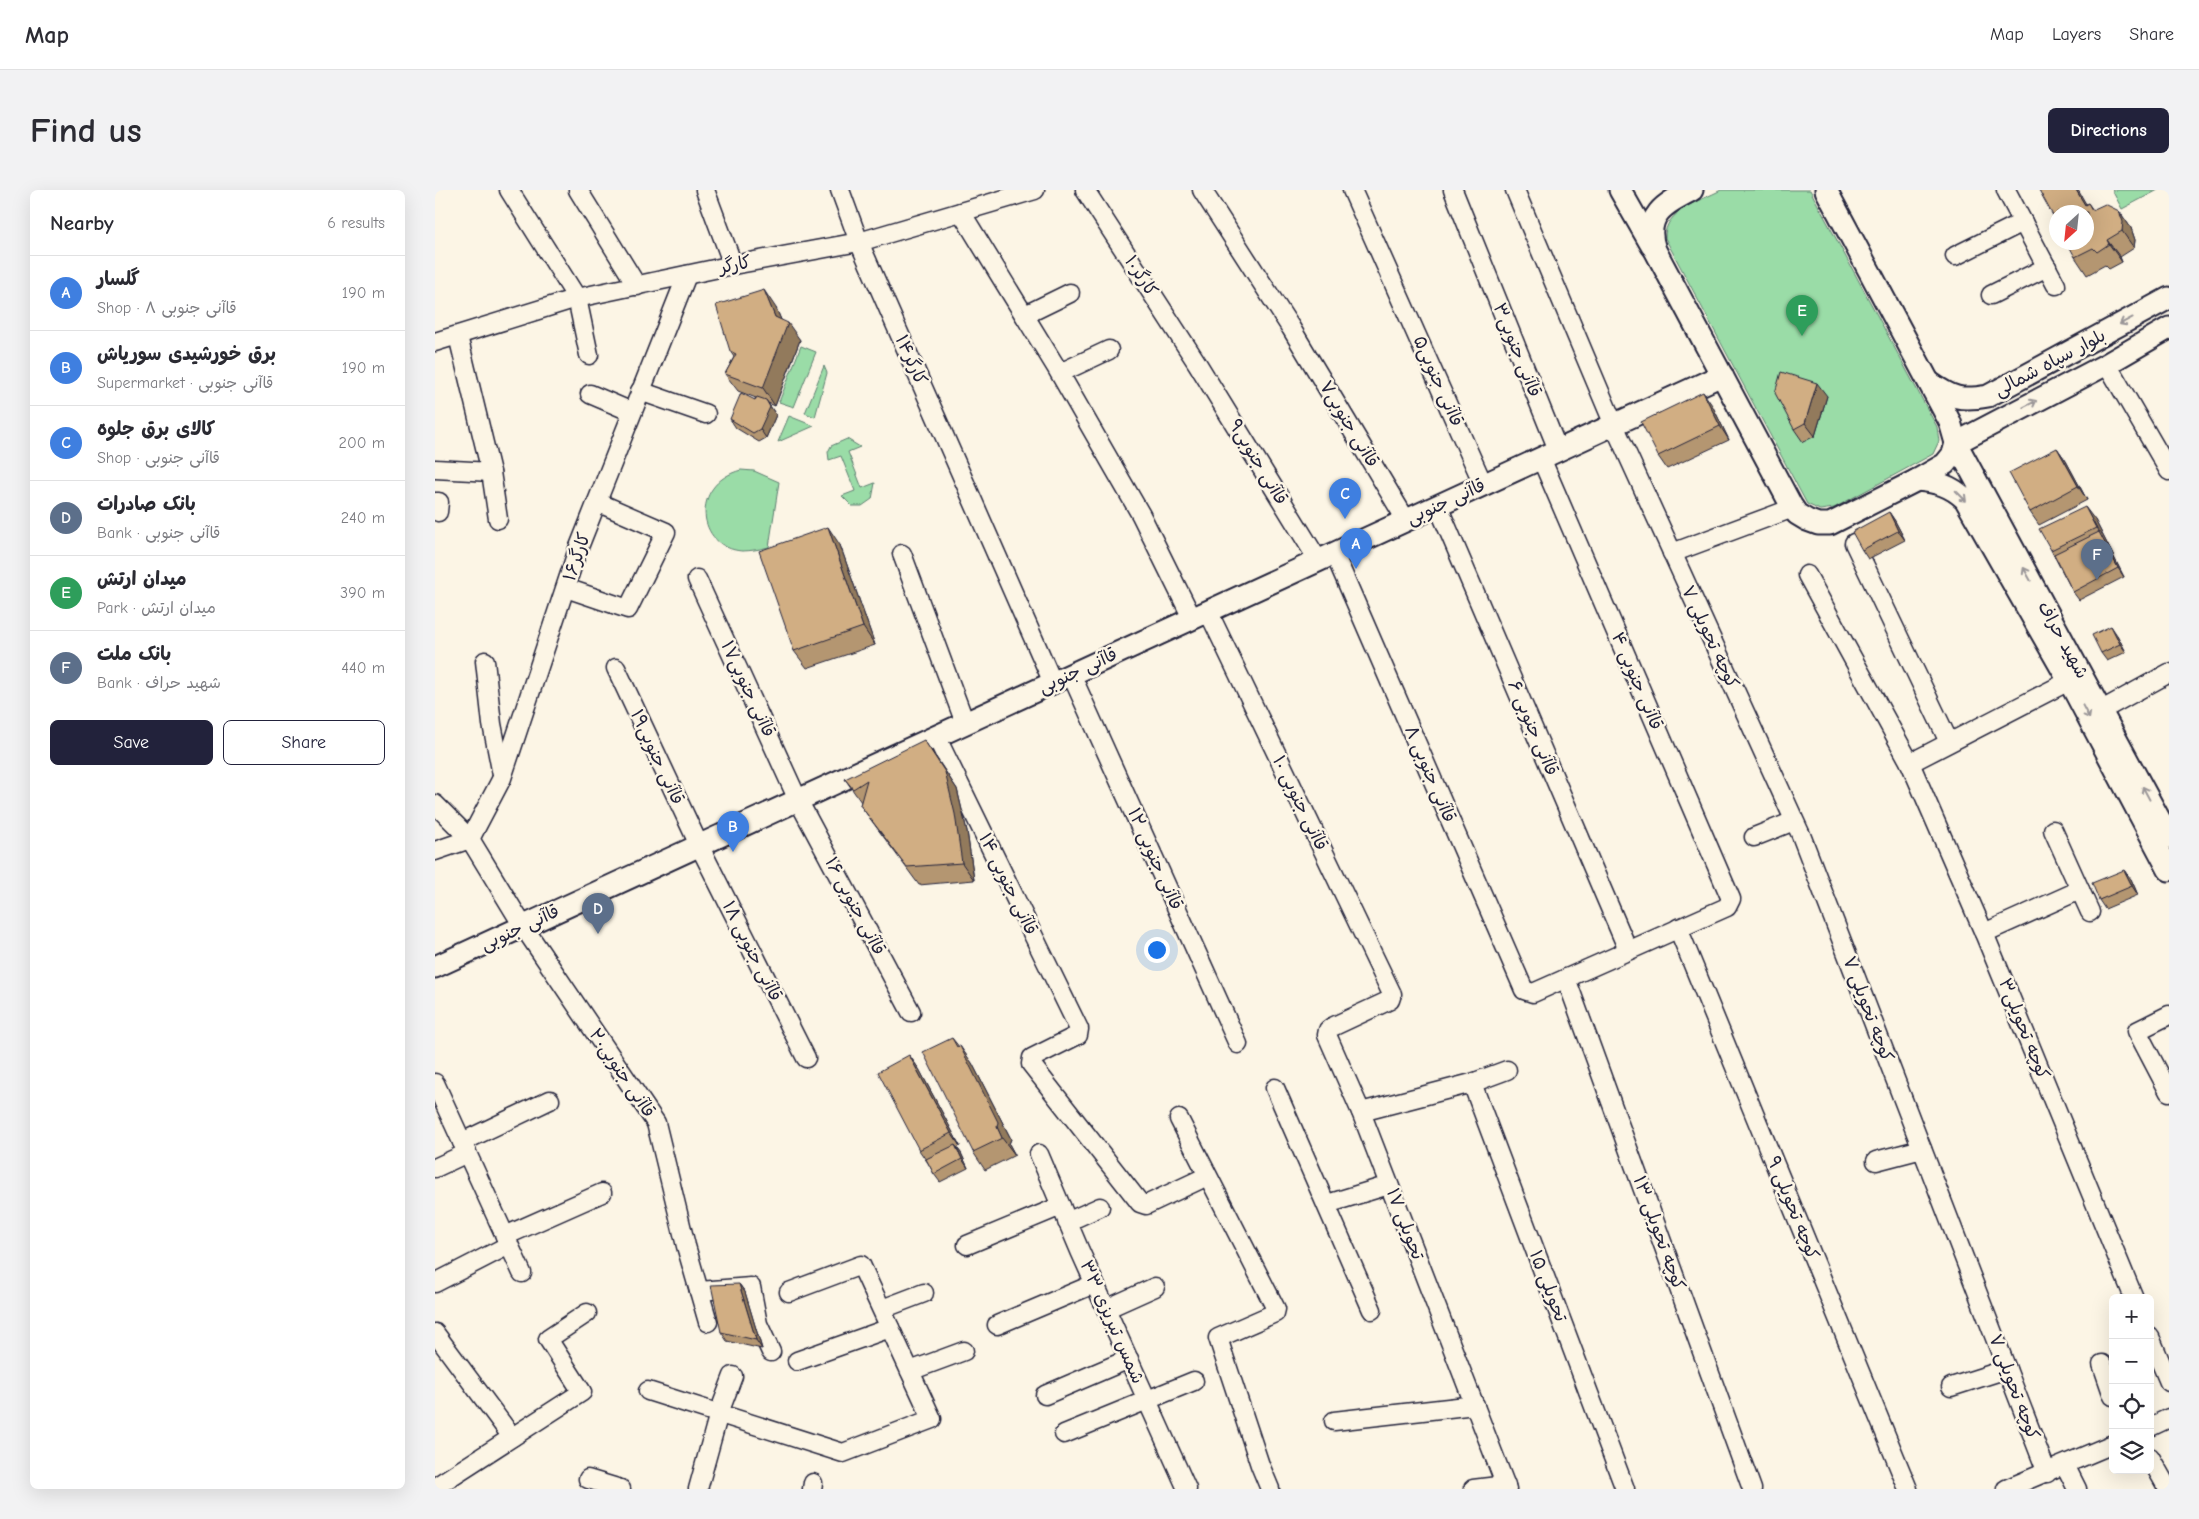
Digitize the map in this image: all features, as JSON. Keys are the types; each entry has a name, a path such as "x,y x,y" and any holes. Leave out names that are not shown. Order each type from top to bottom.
{"main road":[{"path":"1620,190 1655,250 1793,508 1807,520 1818,524 1830,524 1917,480 1945,464 1953,454 1956,443"},
{"path":"1655,250 1651,228 1666,196 1691,190"},
{"name":"شهید حراف","path":"1826,190 1950,422 1956,443 2004,549 2102,710 2169,837"},
{"name":"بلوار سپاه شمالی","path":"1928,381 1950,397 1969,400 1988,396 2169,298"},
{"name":"بلوار سپاه شمالی","path":"1956,443 2107,364 2169,328"},
{"name":"قاآنی جنوبی","path":"435,967 1722,375"},
{"path":"1988,396 1985,404 1986,412 2001,419"},
{"path":"1917,480 1939,482 1953,488 1965,499 2004,549 2069,680 2169,870"}],"street":[{"path":"509,190 577,298 589,355"},
{"path":"578,190 637,286"},
{"path":"705,190 733,265"},
{"name":"کارگر۱۴","path":"840,190 859,242 996,551"},
{"name":"کارگر","path":"435,342 577,298 733,265 859,242 961,212 992,196 1035,190"},
{"name":"کارگر۱۰","path":"1085,190 1197,363"},
{"name":"قاآنی جنوبی۷","path":"1202,190 1291,328 1406,520"},
{"name":"قاآنی جنوبی۵","path":"1352,190 1483,484"},
{"name":"قاآنی جنوبی۳","path":"1453,190 1477,250 1549,454"},
{"name":"کوچه تحویلی ۷","path":"1515,190 1613,425 1794,821 2047,1473"},
{"path":"2006,190 2056,285"},
{"name":"قاآنی جنوبی ۱۰","path":"961,212 1060,373 1200,615 1392,994"},
{"path":"1955,256 2023,222"},
{"path":"1991,295 2047,267"},
{"name":"کارگر۱۶","path":"470,839 503,778 566,588 597,502 687,275"},
{"path":"1025,316 1070,293"},
{"path":"458,336 491,472 498,519"},
{"path":"1060,373 1109,350"},
{"name":"قاآنی جنوبی۹","path":"1197,363 1326,557"},
{"path":"2107,364 2169,471"},
{"path":"640,391 706,414"},
{"path":"590,394 632,412"},
{"name":"قاآنی جنوبی ۴","path":"1549,454 1731,899 1727,908 1678,928"},
{"path":"435,470 491,472"},
{"path":"566,588 628,609 666,532 597,502"},
{"name":"قاآنی جنوبی ۶","path":"1438,506 1628,950"},
{"path":"1672,553 1793,508"},
{"path":"1854,543 1949,742"},
{"name":"قاآنی جنوبی ۱۲","path":"996,551 1062,678 1238,1044"},
{"path":"902,554 965,723"},
{"name":"قاآنی جنوبی ۸","path":"1326,557 1524,990 1528,993 1566,978"},
{"name":"کوچه تحویلی۳","path":"1807,576 1910,763 1984,933 2132,1294"},
{"name":"قاآنی جنوبی۱۷","path":"697,579 798,800"},
{"path":"485,661 492,724 503,778"},
{"name":"قاآنی جنوبی۱۹","path":"616,668 699,845"},
{"path":"2102,710 2169,673"},
{"path":"1910,763 2069,680"},
{"name":"قاآنی جنوبی ۱۴","path":"936,736 1079,1032 1078,1035 1032,1058 1031,1064 1140,1203 1146,1205 1199,1180"},
{"name":"قاآنی جنوبی ۱۶","path":"798,800 911,1012"},
{"name":"۲۰قاآنی جنوبی","path":"435,804 470,839 523,926 656,1123 708,1322"},
{"path":"1754,837 1794,821"},
{"path":"2053,830 2090,912"},
{"path":"435,851 470,839"},
{"name":"قاآنی جنوبی ۱۸","path":"699,845 806,1058"},
{"path":"1984,933 2080,890"},
{"path":"1566,978 1678,928"},
{"name":"کوچه تحویلی ۹","path":"1678,928 1908,1489"},
{"name":"کوچه تحویلی ۱۳","path":"1566,978 1753,1489"},
{"name":"تحویلی ۱۷","path":"1392,994 1390,1000 1328,1030 1327,1035 1361,1112 1507,1487"},
{"path":"2169,1015 2137,1031 2169,1092"},
{"path":"1361,1112 1472,1083 1507,1070"},
{"name":"تحویلی ۱۵","path":"1472,1083 1625,1489"},
{"path":"435,1084 522,1273"},
{"path":"1275,1088 1372,1310"},
{"path":"435,1168 465,1147 551,1100"},
{"path":"1179,1119 1276,1309 1275,1314 1218,1338 1259,1465 1271,1489"},
{"path":"1876,1161 1922,1149"},
{"name":"شمس تبریزی ۳۳","path":"1039,1154 1094,1284 1187,1489"},
{"path":"1327,1204 1389,1185"},
{"path":"435,1283 507,1240 602,1193"},
{"path":"967,1245 1064,1214 1100,1207"},
{"path":"648,1391 843,1453 932,1419 861,1264 789,1292"},
{"path":"997,1325 1094,1284"},
{"path":"699,1291 751,1287 758,1324 771,1352"},
{"path":"1106,1310 1155,1287"},
{"path":"881,1310 924,1293"},
{"path":"435,1486 582,1392 549,1339 587,1313"},
{"path":"797,1362 890,1328"},
{"path":"435,1333 512,1437"},
{"path":"2151,1339 2169,1382"},
{"path":"910,1371 964,1351"},
{"path":"1045,1395 1129,1359"},
{"path":"2101,1364 2109,1385"},
{"path":"1951,1387 2007,1370"},
{"path":"698,1489 719,1413 733,1376"},
{"path":"1064,1434 1194,1381"},
{"path":"1334,1421 1475,1405"},
{"path":"2154,1425 2169,1418"},
{"path":"2007,1489 2109,1446"},
{"path":"2154,1463 2168,1489"},
{"path":"2065,1465 2077,1489"},
{"path":"588,1479 621,1489"},
{"path":"1473,1489 1507,1487"}],"green space":[{"path":"1721,190 1810,190 1937,427 1939,441 1933,454 1834,508 1820,510 1807,504 1665,238 1666,228 1677,213"},
{"path":"2112,190 2158,190 2122,209"},
{"path":"801,346 816,352 794,407 779,402"},
{"path":"824,366 827,373 815,417 805,413"},
{"path":"789,416 814,426 778,442"},
{"path":"847,439 860,447 848,452 862,488 875,483 872,499 862,506 852,506 842,496 855,491 841,456 829,460 828,452 831,446"},
{"path":"741,470 754,471 779,482 769,547 742,551 727,547 716,539 708,528 705,515 707,501 713,488 724,477"}],"building":[{"path":"2039,190 2076,190 2085,205 2049,205 2049,208"},
{"path":"2105,204 2119,211 2123,222 2122,231 2107,240 2109,244 2097,252 2094,249 2094,209"},
{"path":"2071,250 2089,250 2075,257"},
{"path":"764,290 775,317 788,323 763,388 725,374 736,354 730,351 716,305"},
{"path":"1781,372 1817,383 1805,423 1794,429 1775,393"},
{"path":"1703,392 1720,426 1658,456 1641,422"},
{"path":"741,393 755,400 757,397 766,400 770,407 760,429 753,433 730,419"},
{"path":"2057,448 2078,486 2030,512 2009,473"},
{"path":"2085,507 2096,528 2051,550 2039,529"},
{"path":"1889,512 1898,531 1862,550 1852,532"},
{"path":"828,527 863,627 794,651 759,551"},
{"path":"2099,532 2118,568 2073,592 2054,554"},
{"path":"2111,626 2120,644 2101,653 2092,635"},
{"path":"924,740 945,772 955,814 962,863 907,867 860,805 867,780 853,789 845,779"},
{"path":"2124,870 2132,886 2099,900 2092,883"},
{"path":"952,1038 957,1047 960,1046 998,1122 997,1127 1002,1138 973,1152 923,1052"},
{"path":"909,1055 951,1133 919,1150 878,1072"},
{"path":"955,1145 962,1159 934,1174 926,1159"},
{"path":"739,1284 756,1340 721,1332 711,1285"}],"place":[{"name":"میدان ارتش","path":"1802,336"},
{"name":"کالای برق جلوه","path":"1345,519"},
{"name":"گلسار","path":"1356,569"},
{"name":"بانک ملت","path":"2097,580"},
{"name":"برق خورشیدی سوریاش","path":"733,852"},
{"name":"بانک صادرات","path":"598,934"}]}
